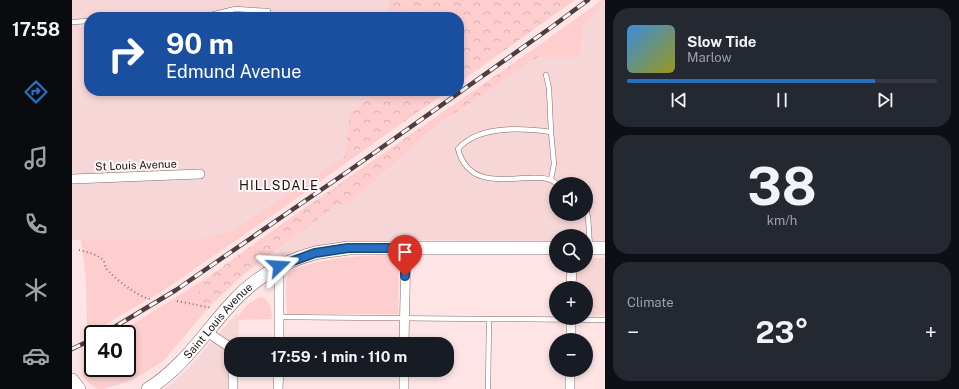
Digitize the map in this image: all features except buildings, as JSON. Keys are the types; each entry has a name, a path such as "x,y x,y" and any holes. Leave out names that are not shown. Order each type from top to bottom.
{"street":[{"name":"St Louis Avenue","path":"72,179 200,174"},
{"name":"Saint Louis Avenue","path":"148,389 161,381 186,358 231,303 255,282 279,266 315,253 348,248 549,248"},
{"path":"404,337 406,248"},
{"path":"593,248 605,248"},
{"path":"279,266 279,337"},
{"path":"207,332 224,343"},
{"path":"233,377 233,389"},
{"path":"278,377 278,389"},
{"path":"404,377 404,389"},
{"path":"570,377 570,389"},
{"path":"72,380 79,389"}],"lane":[{"path":"223,12 235,9 268,11"},
{"path":"72,22 84,21"},
{"path":"546,75 549,88 554,164 551,177"},
{"path":"549,179 500,179 476,175 466,167 458,149 464,142 496,130 531,129 551,132"},
{"path":"279,317 549,319"},
{"path":"488,389 489,318"},
{"path":"593,320 605,320"}],"path":[{"path":"79,250 89,252 103,260 106,267 115,278 143,297 150,299"},
{"path":"177,301 212,308"}],"shaded area":[{"path":"72,0 389,0 389,12 84,12 84,96 372,96 350,113 344,158 235,229 203,239 72,240"},
{"path":"605,1 605,241 593,241 593,229 549,229 549,241 412,240 340,242 300,251 284,258 277,250 334,206 349,204 433,128 538,57 580,57 583,27"},
{"path":"593,258 605,258 605,315 593,316 593,281 575,281 575,273 593,273"},
{"path":"236,314 239,316 238,337 224,337 224,377 233,377 237,389 164,389 174,382 193,363"}],"green space":[{"path":"389,0 575,0 464,79 464,12 389,12"},
{"path":"602,0 605,1 583,27 580,57 538,57 538,46"},
{"path":"538,46 538,57 433,128 349,204 334,207 243,275 211,305 194,300 208,277 293,216"},
{"path":"372,96 441,96 371,145 353,151 344,158 350,113"},
{"path":"371,145 164,290 104,325 87,325 86,281 81,240 203,239 235,229 353,151"},
{"path":"392,255 397,258 399,266 398,314 287,314 286,280 293,271 304,266 335,259"},
{"path":"208,277 194,300 211,305 163,361 143,374 123,383 103,389 98,389 92,386 83,376 84,355 84,377 136,377 136,325 131,325"},
{"path":"262,297 269,304 272,319 238,320 241,312 247,306"}],"railway":[{"path":"464,89 588,0"},
{"path":"118,325 176,290 454,96"},
{"path":"72,349 84,343"}],"district":[{"name":"HILLSDALE","path":"279,185"}],"route":[{"path":"279,266 315,253 348,248 406,248 405,276"}]}
